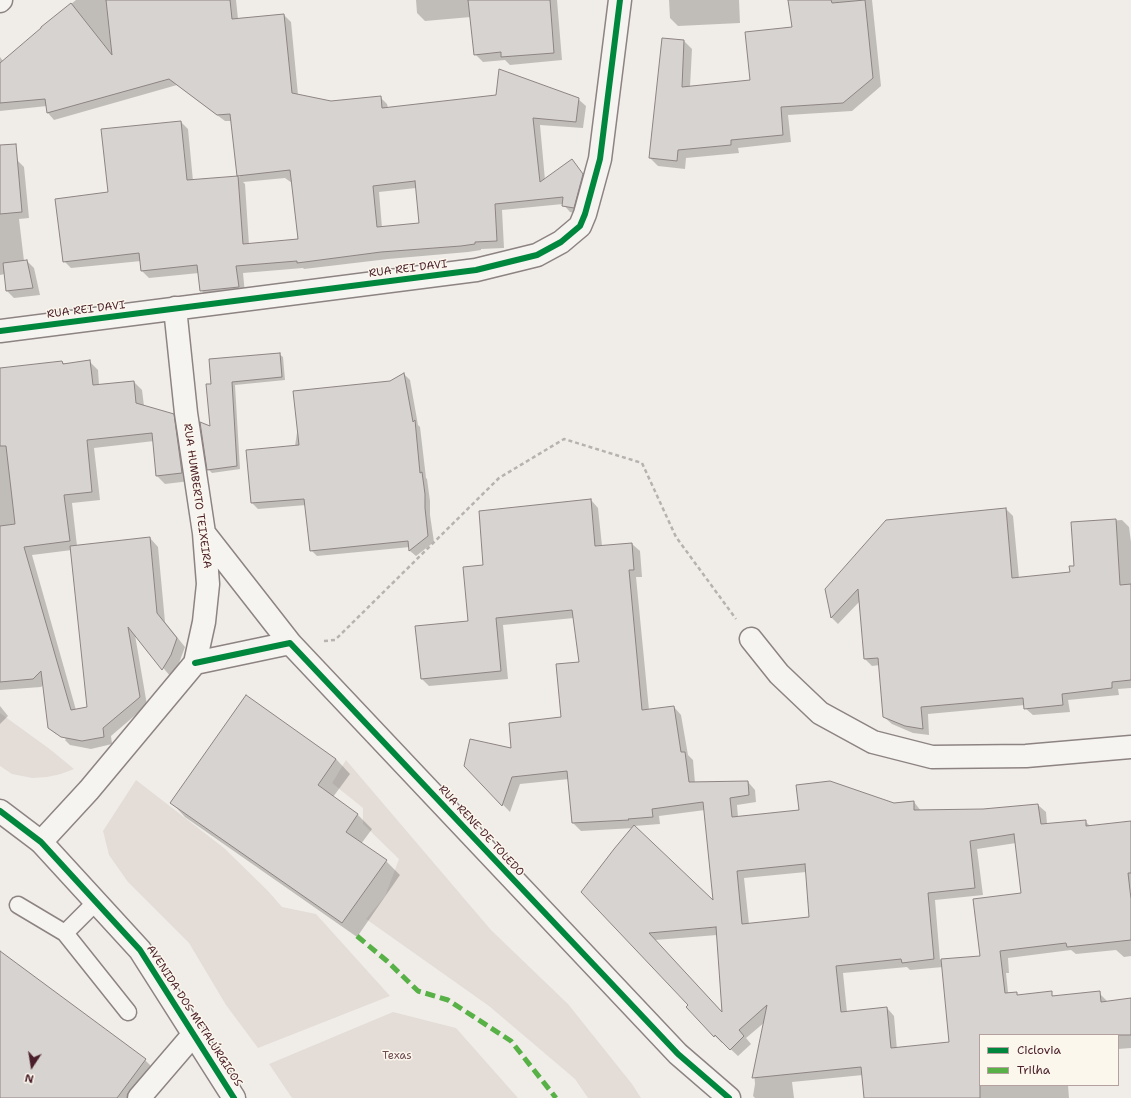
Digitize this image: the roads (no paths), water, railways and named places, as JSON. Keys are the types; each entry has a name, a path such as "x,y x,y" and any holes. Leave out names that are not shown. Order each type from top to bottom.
{"street":[{"name":"RUA REI DAVI","path":"0,331 476,270 537,255 561,242 580,226 586,214 600,159 620,0"},
{"name":"RUA HUMBERTO TEIXEIRA","path":"41,842 88,790 195,664 204,622 208,584 204,534 186,413 175,308"},
{"name":"RUA RENE DE TOLEDO","path":"204,534 290,643 678,1054 730,1098"},
{"path":"751,639 779,674 820,713 873,742 932,757 1026,756 1131,747"},
{"path":"195,664 290,643"},
{"name":"AVENIDA DOS METALÚRGICOS","path":"0,811 41,842 140,950 234,1098"},
{"path":"139,1098 193,1035"}],"lane":[{"path":"65,933 96,902"},
{"path":"18,904 65,933 128,1012"}],"park label":[{"name":"Texas","path":"397,1056"}]}
